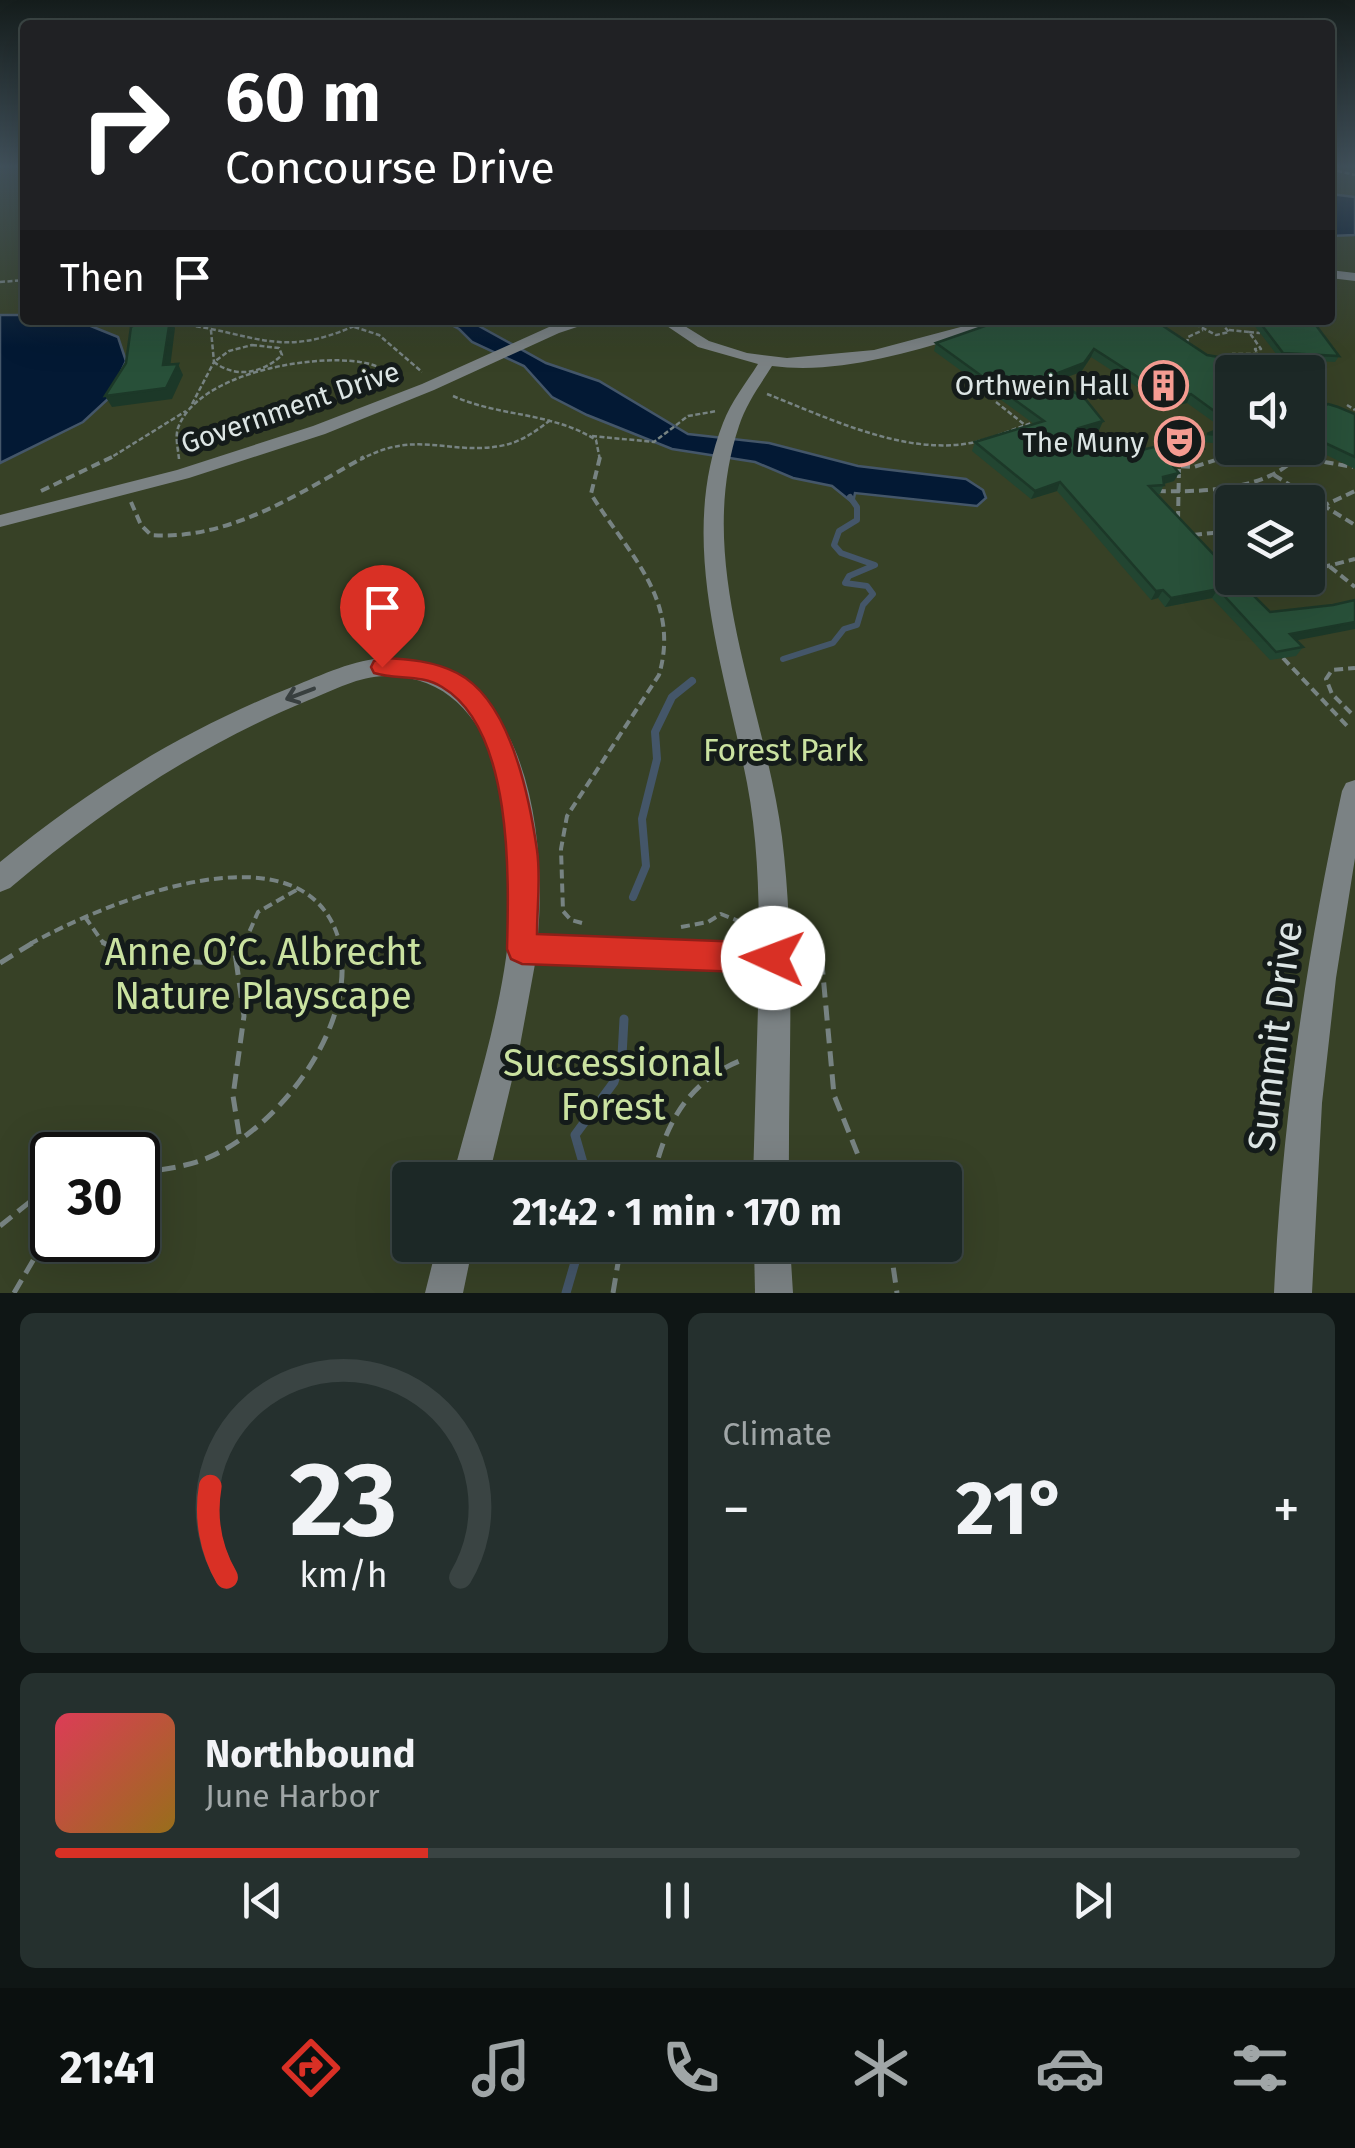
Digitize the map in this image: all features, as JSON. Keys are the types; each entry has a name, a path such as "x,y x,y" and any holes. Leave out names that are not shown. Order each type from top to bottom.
{"street":[{"name":"Government Drive","path":"0,521 246,454 360,414 576,325"},
{"path":"674,325 706,343 768,360 821,364 862,360 984,325"},
{"path":"768,360 741,404 723,447 714,490 713,551 768,838 773,958 771,1162"},
{"path":"0,879 110,792 206,733 382,667 418,668 465,689 496,733 523,852 522,949 474,1162"},
{"name":"Summit Drive","path":"1294,1293 1298,1150 1326,944 1355,790"},
{"path":"522,949 773,958"},
{"path":"444,1293 451,1262"},
{"path":"773,1262 774,1293"}],"path":[{"path":"32,495 126,451 229,382 274,364 283,351 213,328 188,325"},
{"path":"181,464 174,438 214,362 212,325"},
{"path":"351,325 391,343 425,375"},
{"path":"1200,325 1203,330 1220,335 1229,330"},
{"path":"1217,325 1229,330 1260,332"},
{"path":"214,362 236,348 306,344 355,326"},
{"path":"1189,350 1186,339 1203,330"},
{"path":"1232,354 1258,354 1255,349 1261,349 1249,332"},
{"path":"214,362 227,371 311,360 352,360 387,370 406,382"},
{"path":"446,392 474,404 552,419 592,436 654,442 688,416 720,411"},
{"path":"764,393 828,418 956,446 1032,423"},
{"path":"1001,400 994,402 1025,425"},
{"path":"1347,404 1355,410"},
{"path":"131,502 141,525 151,535 174,536 287,500 386,447 418,443 481,450 504,448 526,439 552,419"},
{"path":"592,436 601,454 591,494 646,576 668,637 660,674 566,816 561,849 563,911 571,920 596,924"},
{"path":"974,441 982,448"},
{"path":"1177,530 1179,466 1215,460"},
{"path":"1325,462 1354,467"},
{"path":"1233,485 1272,474 1287,465"},
{"path":"1272,474 1290,485"},
{"path":"1142,490 1179,492 1215,488"},
{"path":"1325,506 1355,491"},
{"path":"1325,507 1355,525"},
{"path":"1184,537 1215,533"},
{"path":"1325,567 1355,558"},
{"path":"1325,563 1355,587"},
{"path":"1283,658 1350,729"},
{"path":"1342,722 1353,710 1332,694 1326,680 1332,670 1355,668"},
{"path":"0,963 85,917 141,893 190,881 254,879 300,888 326,912 336,928 341,953 340,989 323,1044 299,1083 240,1140 185,1167 160,1170"},
{"path":"240,1140 232,1112 236,1055 244,1020 236,960 258,912 300,888"},
{"path":"666,926 696,926 721,914 724,918"},
{"path":"85,917 104,944 128,956 160,950 188,964 236,960"},
{"path":"804,939 813,942 821,953 834,1095 861,1162"},
{"path":"657,1162 664,1130 682,1102 716,1072 742,1060"},
{"path":"0,1226 30,1202"},
{"path":"14,1293 32,1262"},
{"path":"613,1293 619,1262"},
{"path":"892,1262 897,1293"}],"green space":[{"name":"Forest Park","path":"0,226 20,226 20,325 1335,325 1335,226 1355,226 1355,1293 0,1293"}],"water":[{"path":"1335,226 1355,226 1355,235 1335,236"},
{"path":"0,315 20,315 20,325 88,325 118,337 126,361 108,399 83,422 0,463"},
{"path":"451,325 477,325 546,363 599,381 688,434 769,443 858,466 966,479 983,490 986,498 977,506 855,493 853,503 832,486 793,478 755,462 672,449 552,397 524,366 472,342"}],"building":[{"path":"169,325 163,365 178,364 166,388 105,396 126,363 131,327"},
{"path":"988,325 1162,325 1215,356 1215,412 1191,394 1172,399 1094,349 1084,363 1050,376 1086,400 1103,421 1079,428 1117,456 1200,436 1204,449 1169,461 1179,473 1163,477 1164,485 1149,486 1215,556 1215,590 1171,598 1163,590 1156,591 1060,482 1035,491 975,442 1044,421 936,343"},
{"path":"1262,325 1316,325 1339,356 1283,353"},
{"path":"1325,406 1355,414 1355,457 1325,443"},
{"path":"1224,595 1253,595 1270,612 1355,600 1355,622 1290,634 1303,647 1276,652"}],"waterway":[{"path":"783,659 833,643 844,629 857,625 863,605 873,594 867,586 845,583 849,576 875,565 841,553 834,545 839,531 857,520 857,507 850,497"},
{"path":"633,897 646,866 642,819 657,759 655,732 672,697 692,681"},
{"path":"583,1162 575,1135 614,1082 622,1056 624,1019"},
{"path":"566,1293 575,1262"}],"place":[{"name":"Orthwein Hall","path":"1164,385"},
{"name":"The Muny","path":"1179,442"}],"route":[{"path":"382,667 418,668 450,680 465,689 488,716 518,813 526,888 522,949 773,958"}],"park label":[{"name":"Anne O’C. Albrecht Nature Playscape","path":"263,974"},
{"name":"Successional Forest","path":"613,1085"}]}
